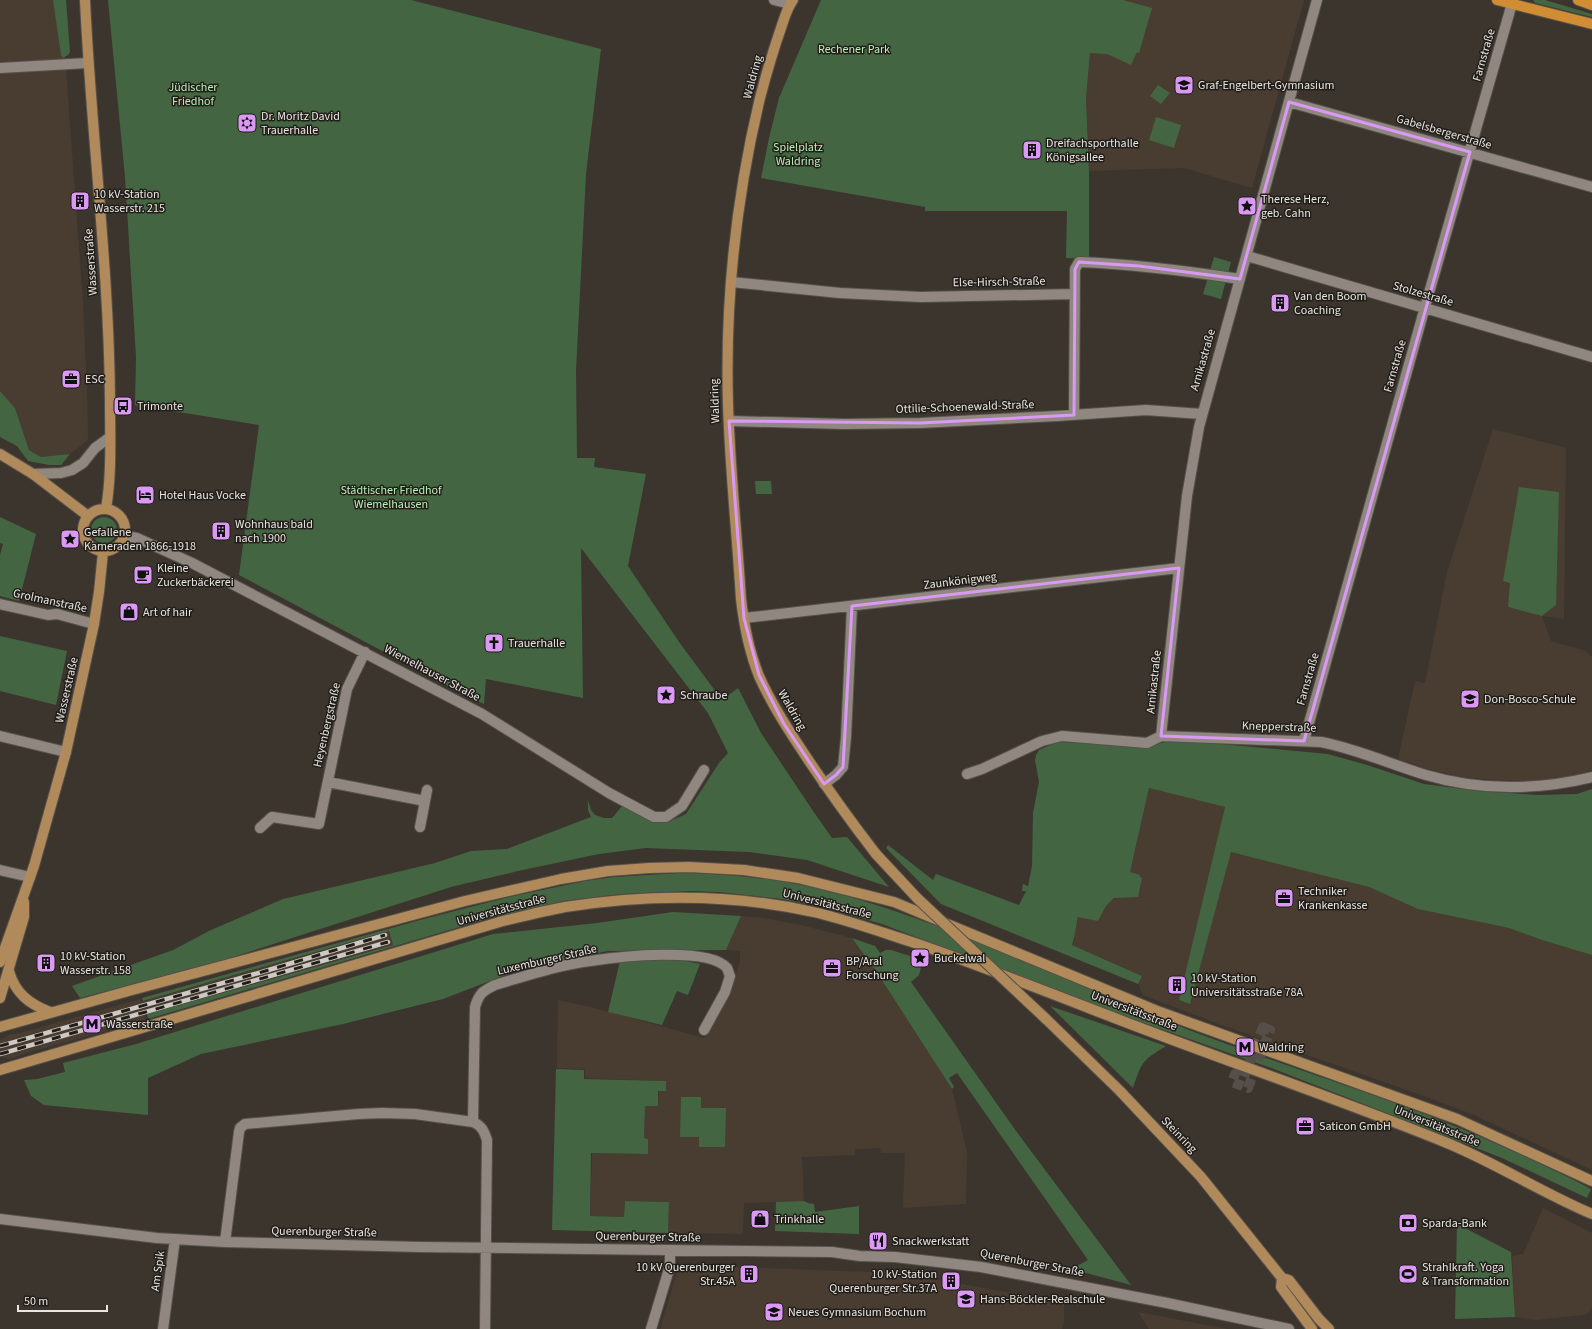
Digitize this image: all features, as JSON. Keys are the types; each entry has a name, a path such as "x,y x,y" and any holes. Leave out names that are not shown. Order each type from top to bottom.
{"main road":[{"name":"Wasserstraße","path":"85,0 88,63 108,315 110,381 110,488 106,509"},
{"path":"1497,0 1513,2 1592,24"},
{"path":"1578,0 1592,4"},
{"name":"Waldring","path":"791,1 769,65 751,138 741,194 731,282 728,339 729,421 744,618 752,655 773,706 824,784 876,854 918,898 1046,1019"},
{"path":"0,454 33,474 88,516"},
{"path":"99,509 106,509 114,511 120,515 124,521 126,529 122,543 117,548 103,552 95,550 89,546 84,539 82,531 88,516 99,509"},
{"name":"Wasserstraße","path":"0,962 43,837 66,752 94,624 103,552"},
{"name":"Universitätsstraße","path":"0,1027 50,1012 465,901 561,878 608,871 649,868 689,867 744,870 798,878 894,902 1167,1015 1457,1119 1592,1181"},
{"name":"Wasserstraße","path":"0,998 24,917 23,896"},
{"name":"Universitätsstraße","path":"0,1070 503,921 533,914 564,907 633,899 701,898 736,900 818,913 855,923 961,959 1140,1028 1300,1086 1449,1144 1592,1214"},
{"path":"9,970 15,987 26,1000 38,1008 50,1012"},
{"name":"Steinring","path":"1046,1019 1120,1092 1201,1177 1282,1278 1289,1280 1319,1319 1329,1329"},
{"name":"Steinring","path":"1282,1278 1281,1287 1312,1329"}],"street":[{"path":"774,0 791,1"},
{"name":"Arnikastraße","path":"1161,736 1187,496 1202,414 1317,0"},
{"name":"Farnstraße","path":"1304,741 1425,308 1513,2"},
{"path":"0,68 88,63"},
{"name":"Gabelsbergerstraße","path":"1288,102 1592,187"},
{"name":"Stolzestraße","path":"1247,256 1592,357"},
{"path":"1074,415 1074,294 1075,269 1079,262 1139,266 1240,279"},
{"name":"Else-Hirsch-Straße","path":"731,282 840,293 920,297 1074,294"},
{"name":"Ottilie-Schoenewald-Straße","path":"729,421 844,424 920,423 1146,410 1202,414"},
{"path":"33,474 61,473 72,470 83,463 95,448 110,437"},
{"name":"Wiemelhauser Straße","path":"125,536 138,538 163,549 365,652 482,714 609,793 654,817 666,816 682,806 704,770"},
{"name":"Zaunkönigweg","path":"744,618 1179,568"},
{"name":"Grolmanstraße","path":"0,604 48,615 57,614 94,624"},
{"path":"824,784 836,775 843,767 846,737 852,606"},
{"name":"Heyenbergstraße","path":"260,828 272,817 318,824 347,689 365,652"},
{"path":"0,736 66,752"},
{"name":"Knepperstraße","path":"967,774 982,769 1042,741 1062,736 1147,743 1161,736 1321,742 1341,746 1426,775 1469,785 1540,786 1567,783 1592,777"},
{"name":"Heyenbergstraße","path":"328,782 425,801"},
{"path":"420,827 427,790"},
{"path":"0,870 30,877"},
{"name":"Luxemburger Straße","path":"473,1122 475,1007 479,995 495,985 590,961 661,955 694,955 714,960 726,968 730,976 725,992 704,1030"},
{"path":"225,1242 239,1132 240,1128 245,1124 382,1113 415,1114 473,1122 479,1125 484,1131 487,1140 485,1329"},
{"name":"Querenburger Straße","path":"0,1219 175,1239 225,1242 485,1248 832,1252 965,1264 1139,1297 1289,1329"},
{"name":"Am Spik","path":"163,1329 175,1239"},
{"path":"651,1329 670,1266 670,1250"}],"highlighted area":[{"path":"1289,102 1470,152 1304,741 1161,736 1179,568 852,606 843,767 836,775 824,784 784,724 759,675 744,618 729,421 920,423 1074,415 1075,269 1079,262 1139,266 1240,279"}],"shaded area":[{"path":"0,0 61,0 83,303 88,440 70,454 41,457 29,450 15,408 0,391"},
{"name":"Graf-Engelbert-Gymnasium","path":"1113,0 1304,0 1252,188 1184,168 1089,171 1086,99 1090,53"},
{"path":"1493,429 1566,448 1564,619 1542,616 1551,641 1586,651 1592,657 1592,770 1563,779 1534,782 1468,778 1432,770 1398,759 1415,681 1425,683 1447,572"},
{"path":"1149,788 1225,807 1216,848 1369,887 1418,908 1509,928 1545,941 1592,955 1592,1170 1474,1115 1216,1023 1143,995 1138,984 1141,975 1072,945 1075,939 1074,934 1079,916 1098,921 1106,906 1140,877 1140,875 1130,872"},
{"path":"741,916 763,918 801,925 852,938 876,971 952,1089 967,1152 966,1204 903,1208 905,1153 881,1153 880,1148 855,1149 855,1155 802,1157 804,1201 744,1203 743,1234 668,1233 669,1202 625,1201 624,1217 590,1216 592,1153 648,1154 648,1139 644,1138 645,1106 658,1106 659,1091 666,1091 666,1081 585,1078 585,1069 557,1068 558,1000 591,1007 704,1038 729,993 740,962 740,951 726,950"},
{"path":"389,931 393,945 147,1014 144,1015 145,1020 13,1058 8,1059 1,1056 0,1040 9,1035 140,999 141,1002"},
{"path":"1543,1208 1592,1233 1592,1307 1588,1313 1584,1315 1536,1320 1515,1317 1512,1256 1523,1254"},
{"name":"Neues Gymnasium Bochum","path":"679,1265 898,1273 1064,1302 1064,1322 1062,1329 660,1329"},
{"path":"1138,1312 1228,1329 1149,1329"}],"green space":[{"path":"53,0 66,0 70,52 63,58 61,55"},
{"path":"108,0 411,0 601,49 586,174 576,371 577,458 595,458 594,467 646,474 628,566 679,642 722,700 738,688 761,733 832,838 847,837 889,887 807,860 749,852 646,848 599,854 451,887 227,959 80,998 72,986 173,950 211,930 283,899 435,863 471,851 507,849 591,817 588,810 588,800 591,810 595,815 604,818 612,818 623,805 653,822 666,823 686,814 719,763 728,753 708,713 581,548 583,698 486,679 484,704 239,575 259,425 135,405 136,357 125,177"},
{"path":"821,0 1123,0 1152,8 1139,53 1137,52 1131,65 1107,54 1090,53 1086,99 1089,171 1089,259 1066,258 1067,211 925,211 925,207 761,178 779,98"},
{"path":"1533,0 1545,0 1592,14 1592,17 1535,3"},
{"path":"1158,85 1170,93 1161,104 1150,96"},
{"path":"1156,117 1181,125 1174,148 1149,140"},
{"path":"1214,257 1231,262 1221,299 1203,294"},
{"path":"0,391 15,408 29,450 41,457 70,454 61,465 49,465 28,461 17,446 0,437"},
{"path":"755,481 771,481 772,494 756,494"},
{"path":"1519,487 1559,492 1556,605 1542,616 1508,607 1510,583 1503,581"},
{"path":"0,517 36,534 19,601 0,596 0,555 3,544 0,543"},
{"path":"104,517 113,521 117,530 113,539 104,543 95,539 91,530 95,521"},
{"path":"0,636 67,651 56,705 0,691"},
{"path":"1179,740 1328,754 1424,784 1479,791 1537,795 1577,794 1592,789 1592,955 1545,941 1509,928 1418,909 1369,887 1231,852 1190,1004 1179,1000 1225,807 1149,788 1130,872 1140,875 1142,878 1138,897 1114,898 1106,906 1098,921 1078,917 1072,945 1142,976 1138,984 941,904 886,848 888,845 933,880 936,874 1019,905 1026,891 1022,891 1023,884 1028,886 1032,866 1033,813 1039,782 1035,760 1039,750 1057,742 1147,745"},
{"path":"681,873 747,877 790,883 833,892 897,912 981,943 1189,1030 1448,1123 1531,1159 1591,1189 1587,1198 1502,1158 1274,1069 1116,1013 882,924 822,907 781,899 719,892 691,891 621,894 564,901 490,918 148,1019 147,1014 393,945 389,931 143,1001 142,998 420,920 509,897 585,881 614,877"},
{"path":"673,912 741,916 726,950 607,951 516,971 443,999 343,1024 201,1054 148,1078 148,1115 44,1105 31,1096 24,1080 37,1079 65,1072 63,1063 136,1044 493,934 597,923"},
{"path":"852,938 875,946 880,953 886,950 891,950 923,960 919,975 911,982 1016,1131 1131,1285 1071,1269 1088,1260 957,1073 949,1078 954,1087 952,1089 876,971"},
{"path":"675,959 700,964 688,995 677,991 662,1025 608,1012 620,961"},
{"path":"1050,1006 1166,1046 1144,1062 1133,1088"},
{"path":"556,1069 584,1070 584,1079 666,1081 666,1091 658,1091 658,1106 645,1106 644,1138 648,1139 648,1154 591,1153 590,1216 624,1217 625,1201 669,1202 668,1233 552,1230"},
{"path":"681,1097 701,1097 701,1108 726,1108 725,1147 699,1147 699,1137 680,1137"},
{"path":"804,1201 814,1204 815,1212 859,1206 859,1234 775,1231 776,1202"},
{"path":"1457,1224 1511,1252 1515,1317 1455,1319"}],"tunnel":[{"path":"1263,1027 1270,1030 1248,1088 1232,1082 1235,1074 1244,1077 1263,1027"}],"railway":[{"path":"0,1046 262,972 385,935"},
{"path":"0,1054 388,942"}],"place":[{"name":"Graf-Engelbert-Gymnasium","path":"1184,85"},
{"name":"Dr. Moritz David Trauerhalle","path":"247,123"},
{"name":"Dreifachsporthalle Königsallee","path":"1032,150"},
{"name":"10 kV-Station Wasserstr. 215","path":"80,201"},
{"name":"Therese Herz, geb. Cahn","path":"1247,206"},
{"name":"Van den Boom Coaching","path":"1280,303"},
{"name":"ESC","path":"71,379"},
{"name":"Trimonte","path":"123,406"},
{"name":"Hotel Haus Vocke","path":"145,495"},
{"name":"Wohnhaus bald nach 1900","path":"221,531"},
{"name":"Gefallene Kameraden 1866-1918","path":"70,539"},
{"name":"Kleine Zuckerbäckerei","path":"143,575"},
{"name":"Art of hair","path":"129,612"},
{"name":"Trauerhalle","path":"494,643"},
{"name":"Schraube","path":"666,695"},
{"name":"Don-Bosco-Schule","path":"1470,699"},
{"name":"Techniker Krankenkasse","path":"1284,898"},
{"name":"Buckelwal","path":"920,958"},
{"name":"10 kV-Station Wasserstr. 158","path":"46,963"},
{"name":"BP/Aral Forschung","path":"832,968"},
{"name":"10 kV-Station Universitätsstraße 78A","path":"1177,985"},
{"name":"Wasserstraße","path":"92,1024"},
{"name":"Waldring","path":"1245,1047"},
{"name":"Saticon GmbH","path":"1305,1126"},
{"name":"Trinkhalle","path":"760,1219"},
{"name":"Sparda-Bank","path":"1408,1223"},
{"name":"Snackwerkstatt","path":"878,1241"},
{"name":"10 kV Querenburger Str.45A","path":"749,1274"},
{"name":"Strahlkraft. Yoga & Transformation","path":"1408,1274"},
{"name":"10 kV-Station Querenburger Str.37A","path":"951,1281"},
{"name":"Hans-Böckler-Realschule","path":"966,1299"},
{"name":"Neues Gymnasium Bochum","path":"774,1312"}],"park label":[{"name":"Rechener Park","path":"854,49"},
{"name":"Jüdischer Friedhof","path":"193,94"},
{"name":"Spielplatz Waldring","path":"798,154"},
{"name":"Städtischer Friedhof Wiemelhausen","path":"391,497"}]}
